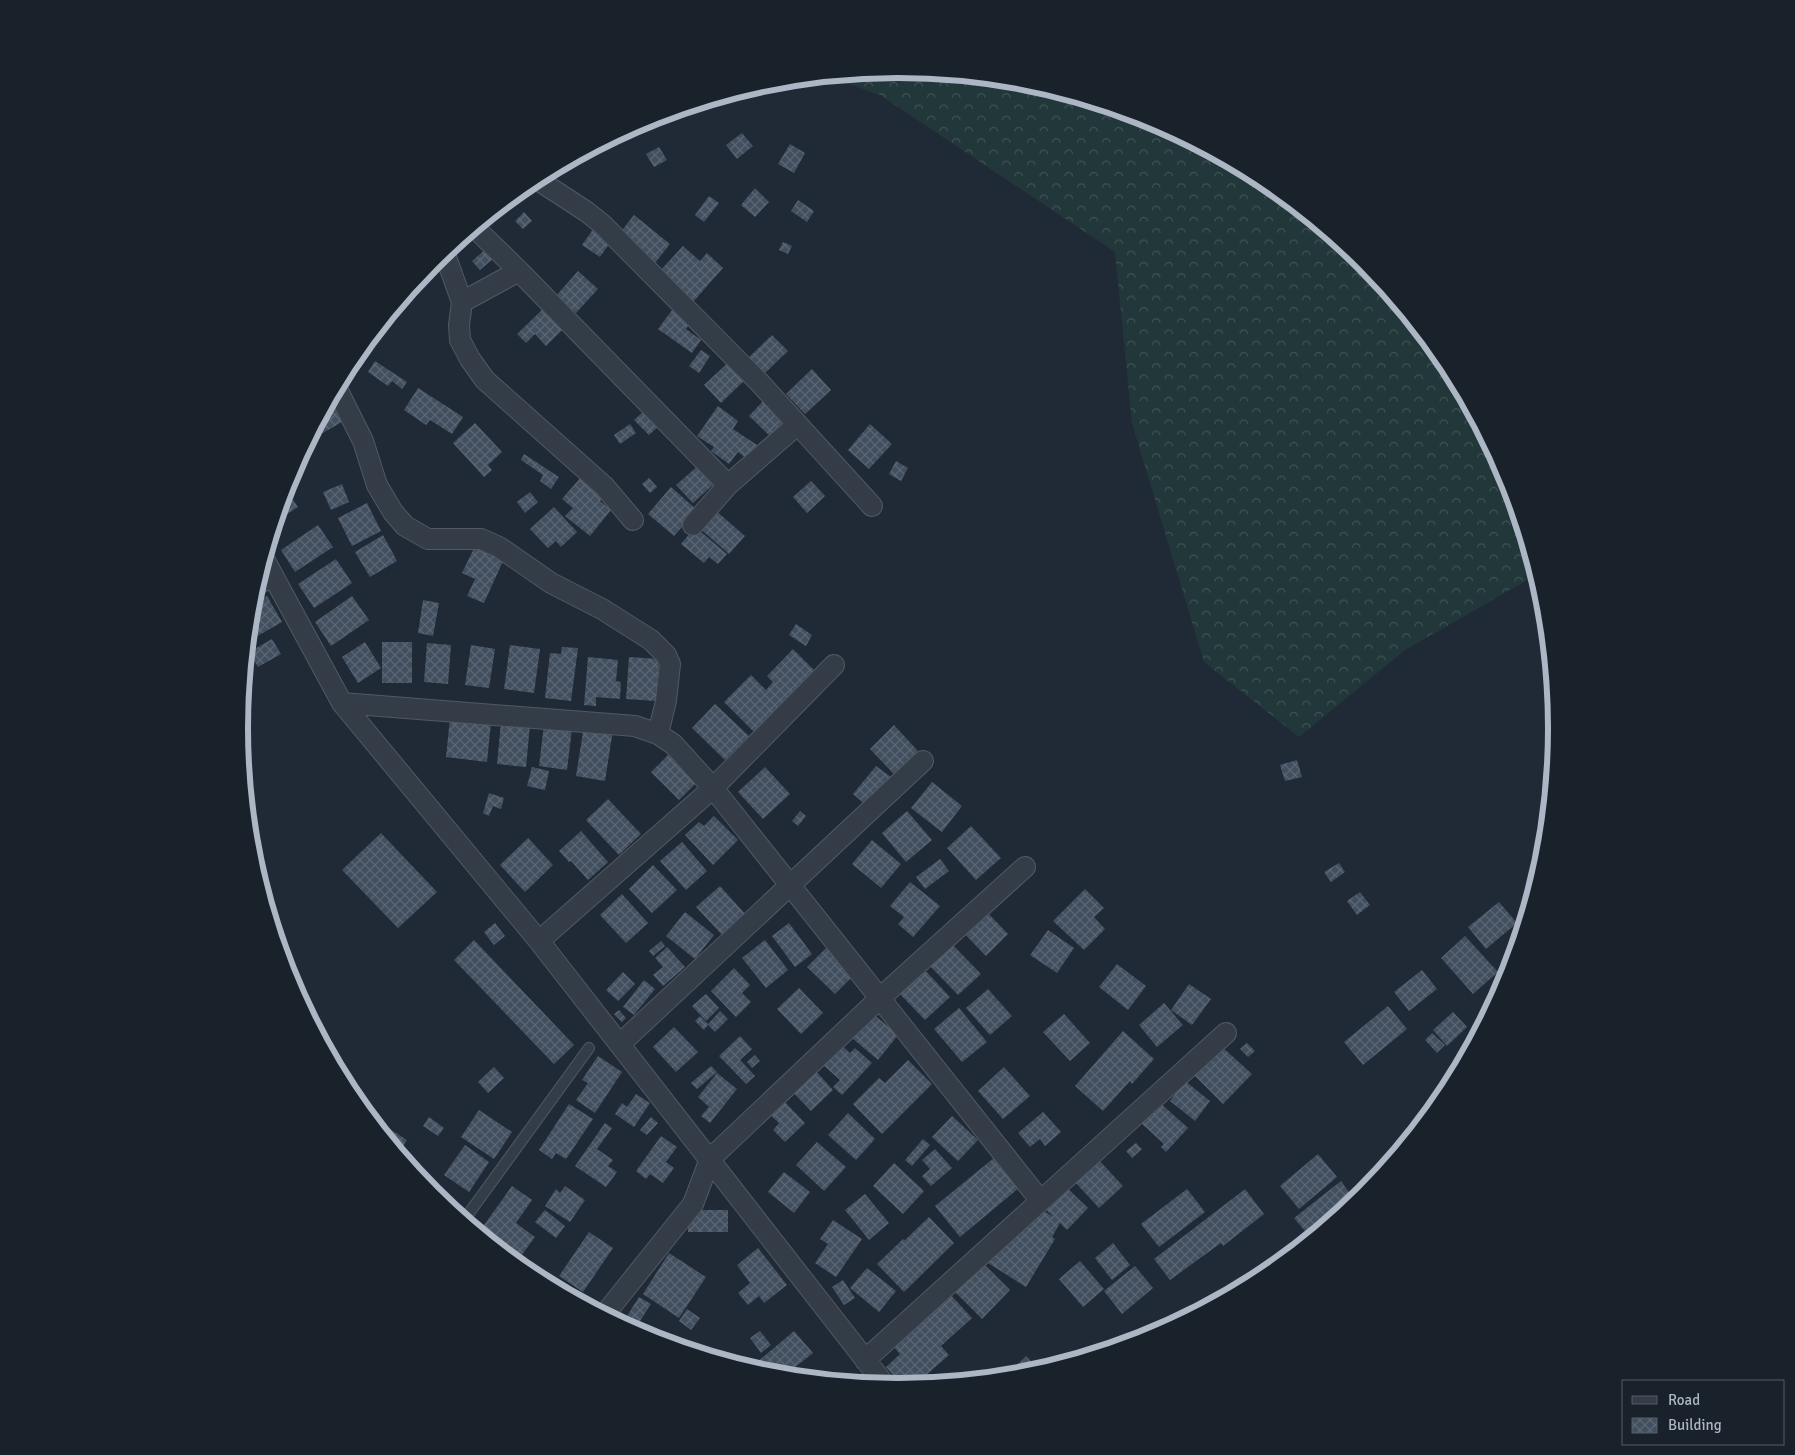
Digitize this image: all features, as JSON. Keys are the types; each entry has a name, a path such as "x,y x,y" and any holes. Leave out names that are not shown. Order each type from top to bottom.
{"street":[{"path":"543,183 602,224 759,382 872,506"},
{"path":"478,231 728,485"},
{"path":"447,260 462,302 459,325 460,340 470,360 486,380 604,486 633,520"},
{"path":"462,302 519,271"},
{"path":"339,395 363,441 377,485 393,512 405,526 428,538 481,539 499,547 551,583 602,609 651,640 666,655 670,664 666,701 658,734"},
{"path":"693,525 728,485 797,425"},
{"path":"266,576 342,703 539,941 879,1377"},
{"path":"539,941 712,788 834,665"},
{"path":"342,703 635,726 658,734 673,744 712,788 1040,1200"},
{"path":"620,1044 923,761"},
{"path":"609,1309 693,1204 710,1159 879,999 1025,867"},
{"path":"865,1360 1226,1033"}],"lane":[{"path":"468,1215 589,1048"}],"green space":[{"path":"898,78 940,79 1024,90 1066,100 1146,127 1185,145 1259,187 1293,212 1357,268 1386,299 1438,366 1480,440 1498,479 1513,519 1530,579 1405,650 1299,737 1204,662 1132,423 1115,252 880,95 839,81"}],"building":[{"path":"742,133 753,146 737,159 726,145"},
{"path":"790,144 805,153 794,173 778,164"},
{"path":"659,147 667,160 654,167 646,154"},
{"path":"755,188 769,202 755,217 741,205"},
{"path":"709,196 719,203 704,222 695,215"},
{"path":"798,200 814,211 807,222 791,211"},
{"path":"524,212 532,221 523,229 515,221"},
{"path":"634,215 670,244 655,263 619,234"},
{"path":"596,225 614,237 600,257 582,245"},
{"path":"783,242 792,246 788,254 779,250"},
{"path":"683,246 700,261 707,253 723,268 693,302 659,272"},
{"path":"487,248 495,257 480,270 472,261"},
{"path":"578,271 598,289 576,313 556,296"},
{"path":"546,306 566,326 546,346 535,334 526,343 517,334"},
{"path":"675,306 693,319 686,329 701,340 692,353 658,329"},
{"path":"772,335 788,351 764,374 748,358"},
{"path":"701,350 710,356 699,373 689,366"},
{"path":"731,360 747,378 721,403 704,385"},
{"path":"375,361 407,382 402,389 392,381 388,386 368,372"},
{"path":"812,369 831,390 805,414 786,394"},
{"path":"418,388 463,417 452,434 430,420 426,425 404,410"},
{"path":"765,399 786,419 770,436 749,416"},
{"path":"333,406 342,422 317,436"},
{"path":"718,406 738,421 733,429 757,445 747,459 738,452 729,464 711,451 714,447 697,436"},
{"path":"645,410 660,425 649,435 634,420"},
{"path":"475,423 502,452 488,465 492,470 484,477 453,443"},
{"path":"630,424 636,433 620,444 614,435"},
{"path":"870,424 892,444 869,469 848,450"},
{"path":"524,454 559,477 551,489 540,481 543,475 521,460"},
{"path":"896,461 908,468 901,481 889,474"},
{"path":"699,465 715,483 693,503 676,485"},
{"path":"582,476 605,495 600,501 611,510 590,536 565,516 573,508 562,499"},
{"path":"649,478 657,487 650,493 642,484"},
{"path":"811,481 825,496 807,513 793,497"},
{"path":"342,484 349,502 331,510 323,492"},
{"path":"671,487 697,510 674,536 648,514"},
{"path":"530,492 538,502 525,513 517,502"},
{"path":"291,496 298,507 283,517"},
{"path":"367,503 381,531 352,546 338,518"},
{"path":"554,507 577,532 561,547 556,541 548,548 530,529"},
{"path":"714,509 745,536 729,554 698,527"},
{"path":"318,525 333,547 295,572 281,550"},
{"path":"695,527 727,554 718,564 709,557 704,563 681,544"},
{"path":"383,535 397,561 370,577 355,552"},
{"path":"475,546 504,559 484,603 467,596 475,579 462,573"},
{"path":"336,559 352,583 314,608 298,584"},
{"path":"267,596 282,622 254,638 260,601"},
{"path":"352,596 369,620 331,646 315,622"},
{"path":"423,600 439,603 433,636 418,633"},
{"path":"796,624 812,635 806,646 789,635"},
{"path":"272,639 281,654 258,667 252,657 252,650"},
{"path":"365,642 381,668 358,683 342,657"},
{"path":"382,642 412,642 412,683 382,683"},
{"path":"427,643 451,645 448,684 424,682"},
{"path":"471,645 495,649 489,688 465,685"},
{"path":"510,645 540,649 534,693 504,689"},
{"path":"562,647 578,648 571,701 545,698 550,653 561,654"},
{"path":"793,649 818,674 755,733 724,702 751,675 766,690 773,682 767,676"},
{"path":"588,657 618,660 616,681 621,682 620,699 596,697 596,706 584,705"},
{"path":"629,657 659,659 656,701 626,699"},
{"path":"715,704 749,736 725,760 692,728"},
{"path":"450,718 491,723 487,762 446,757"},
{"path":"501,722 530,725 526,767 497,764"},
{"path":"544,725 572,729 567,770 539,766"},
{"path":"894,725 918,751 894,774 870,749"},
{"path":"584,726 613,730 605,781 576,776"},
{"path":"673,750 701,778 679,800 651,772"},
{"path":"1297,760 1302,777 1285,781 1280,765"},
{"path":"876,766 891,777 867,806 853,794"},
{"path":"532,767 549,771 545,790 527,786"},
{"path":"765,767 790,794 763,819 738,792"},
{"path":"932,782 962,806 942,832 911,808"},
{"path":"489,793 504,798 501,809 493,806 489,816 483,813"},
{"path":"608,799 641,834 619,855 586,820"},
{"path":"800,811 806,816 798,826 792,821"},
{"path":"907,811 932,840 906,862 882,833"},
{"path":"714,816 738,840 713,865 685,835 699,822 704,826"},
{"path":"971,826 1001,858 976,880 947,848"},
{"path":"581,831 608,862 588,880 559,851"},
{"path":"381,833 437,892 398,928 342,870"},
{"path":"528,838 553,865 525,892 500,865"},
{"path":"872,840 901,864 881,888 852,864"},
{"path":"682,842 707,871 686,890 660,861"},
{"path":"940,859 949,871 925,889 916,877"},
{"path":"1339,863 1345,872 1331,882 1324,872"},
{"path":"653,865 677,890 652,913 629,889"},
{"path":"910,882 940,906 913,937 898,924 904,917 890,906"},
{"path":"720,886 747,916 724,937 696,907"},
{"path":"1085,889 1104,908 1094,917 1105,929 1084,950 1053,921"},
{"path":"1360,892 1370,905 1357,915 1347,901"},
{"path":"622,894 648,923 626,943 600,915"},
{"path":"1499,902 1517,923 1486,949 1468,927"},
{"path":"986,911 1008,934 986,956 963,932"},
{"path":"685,912 714,935 695,959 666,936"},
{"path":"495,923 505,936 494,945 484,932"},
{"path":"789,923 812,954 795,967 772,936"},
{"path":"1048,930 1074,948 1057,973 1030,955"},
{"path":"1465,936 1498,972 1473,994 1441,958"},
{"path":"474,940 574,1045 554,1064 454,960"},
{"path":"765,940 788,970 766,988 742,958"},
{"path":"661,941 665,946 653,956 649,951"},
{"path":"951,943 981,974 958,995 929,965"},
{"path":"667,947 685,967 663,986 653,975 663,967 655,958"},
{"path":"826,948 854,975 835,994 807,967"},
{"path":"1117,964 1146,986 1128,1010 1099,987"},
{"path":"922,967 950,997 925,1020 897,991"},
{"path":"734,968 750,985 742,993 751,1002 736,1017 711,991"},
{"path":"1422,970 1437,989 1409,1011 1394,992"},
{"path":"623,972 635,984 618,1001 606,990"},
{"path":"644,980 655,989 634,1015 623,1007"},
{"path":"1189,984 1211,999 1192,1025 1171,1010"},
{"path":"799,988 823,1013 801,1034 777,1009"},
{"path":"988,989 1012,1016 990,1035 966,1008"},
{"path":"706,994 719,1008 706,1021 692,1006"},
{"path":"1164,1003 1183,1025 1157,1047 1139,1025"},
{"path":"1388,1006 1407,1029 1363,1065 1344,1042"},
{"path":"959,1008 987,1042 962,1062 934,1029"},
{"path":"619,1010 626,1018 622,1022 614,1014"},
{"path":"720,1011 728,1019 715,1032 708,1025 704,1030 695,1021 700,1016 708,1024"},
{"path":"1453,1012 1467,1027 1447,1046 1433,1030"},
{"path":"872,1013 898,1035 878,1060 852,1038"},
{"path":"1064,1014 1090,1043 1070,1061 1043,1032"},
{"path":"674,1027 698,1052 676,1072 653,1047"},
{"path":"1123,1031 1154,1059 1132,1084 1130,1081 1103,1111 1075,1086"},
{"path":"1432,1033 1445,1045 1437,1053 1425,1040"},
{"path":"740,1036 752,1049 740,1060 755,1076 746,1084 719,1056"},
{"path":"839,1043 850,1053 855,1048 872,1063 842,1095 833,1087 840,1080 821,1063"},
{"path":"1247,1043 1255,1051 1248,1057 1240,1049"},
{"path":"1221,1046 1252,1074 1223,1104 1193,1074"},
{"path":"755,1055 760,1061 752,1068 747,1062"},
{"path":"598,1056 622,1072 595,1113 576,1100 588,1083 582,1080"},
{"path":"908,1060 932,1084 882,1134 853,1104 879,1078 885,1083"},
{"path":"711,1066 717,1072 697,1089 691,1083"},
{"path":"494,1067 504,1078 488,1093 478,1082"},
{"path":"1004,1067 1030,1096 1003,1119 978,1091"},
{"path":"813,1068 833,1090 811,1111 790,1089"},
{"path":"717,1073 737,1089 710,1123 701,1116 709,1107 698,1097"},
{"path":"1185,1081 1210,1101 1195,1121 1170,1101"},
{"path":"636,1094 650,1103 634,1127 615,1114 622,1103 627,1107"},
{"path":"781,1098 805,1123 785,1142 773,1130 779,1123 767,1112"},
{"path":"1159,1102 1188,1128 1166,1152 1161,1147 1164,1144 1140,1122"},
{"path":"569,1104 593,1119 566,1159 556,1153 552,1159 539,1150"},
{"path":"479,1110 512,1132 494,1159 461,1137"},
{"path":"1043,1112 1061,1132 1045,1146 1040,1139 1030,1147 1018,1133"},
{"path":"848,1113 875,1139 856,1160 828,1135"},
{"path":"952,1116 978,1140 958,1161 932,1137"},
{"path":"429,1117 444,1128 438,1136 423,1126"},
{"path":"651,1117 658,1123 647,1135 640,1130"},
{"path":"605,1123 612,1128 597,1149 613,1160 608,1166 617,1172 606,1187 575,1166"},
{"path":"385,1126 407,1140 402,1148"},
{"path":"661,1136 677,1147 666,1162 674,1168 663,1183 650,1174 646,1179 636,1171"},
{"path":"923,1139 930,1145 912,1166 905,1160"},
{"path":"817,1142 846,1167 824,1191 796,1165"},
{"path":"1136,1143 1142,1149 1132,1158 1126,1151"},
{"path":"465,1145 489,1162 469,1192 444,1175"},
{"path":"935,1149 952,1168 931,1186 922,1176 930,1169 922,1160"},
{"path":"1318,1154 1337,1177 1299,1209 1280,1186"},
{"path":"994,1158 1019,1188 960,1237 935,1206"},
{"path":"1097,1158 1123,1186 1099,1208 1073,1180"},
{"path":"894,1163 924,1191 903,1214 873,1186"},
{"path":"784,1172 810,1192 794,1213 768,1192"},
{"path":"1341,1181 1350,1194 1306,1232 1294,1218"},
{"path":"512,1186 532,1200 516,1223 535,1237 521,1257 483,1227"},
{"path":"565,1186 585,1200 570,1222 545,1206 556,1189 560,1193"},
{"path":"1065,1186 1088,1208 1067,1230 1060,1223 1052,1237 1055,1239 1026,1287 988,1263 1015,1219 1029,1227 1040,1209 1054,1217 1044,1208"},
{"path":"1187,1189 1205,1212 1159,1247 1141,1224"},
{"path":"1245,1189 1264,1214 1223,1246 1221,1243 1170,1280 1154,1259"},
{"path":"865,1194 889,1223 869,1240 845,1210"},
{"path":"545,1210 565,1226 556,1238 535,1222"},
{"path":"689,1210 728,1210 728,1232 688,1232"},
{"path":"929,1217 954,1243 904,1292 877,1264"},
{"path":"833,1220 862,1239 836,1277 815,1263 828,1244 820,1239"},
{"path":"589,1232 613,1248 583,1292 559,1276"},
{"path":"1113,1243 1130,1265 1112,1280 1095,1258"},
{"path":"758,1248 787,1285 764,1303 759,1296 748,1305 738,1293 750,1283 737,1265"},
{"path":"669,1253 706,1277 679,1318 643,1294"},
{"path":"981,1261 1010,1290 982,1319 952,1289"},
{"path":"1080,1261 1104,1289 1083,1307 1059,1279"},
{"path":"1135,1266 1153,1288 1122,1314 1104,1291"},
{"path":"867,1268 896,1291 879,1312 850,1288"},
{"path":"843,1280 855,1298 844,1305 832,1287"},
{"path":"948,1292 972,1318 941,1346 949,1355 924,1377 896,1378 886,1367 900,1354 891,1344"},
{"path":"639,1297 651,1304 639,1323 626,1317"},
{"path":"687,1309 700,1318 691,1330 679,1321"},
{"path":"760,1331 771,1345 761,1353 750,1338"},
{"path":"794,1331 813,1353 793,1369 757,1362"},
{"path":"1026,1356 1032,1363 1024,1365 1016,1366"}]}
